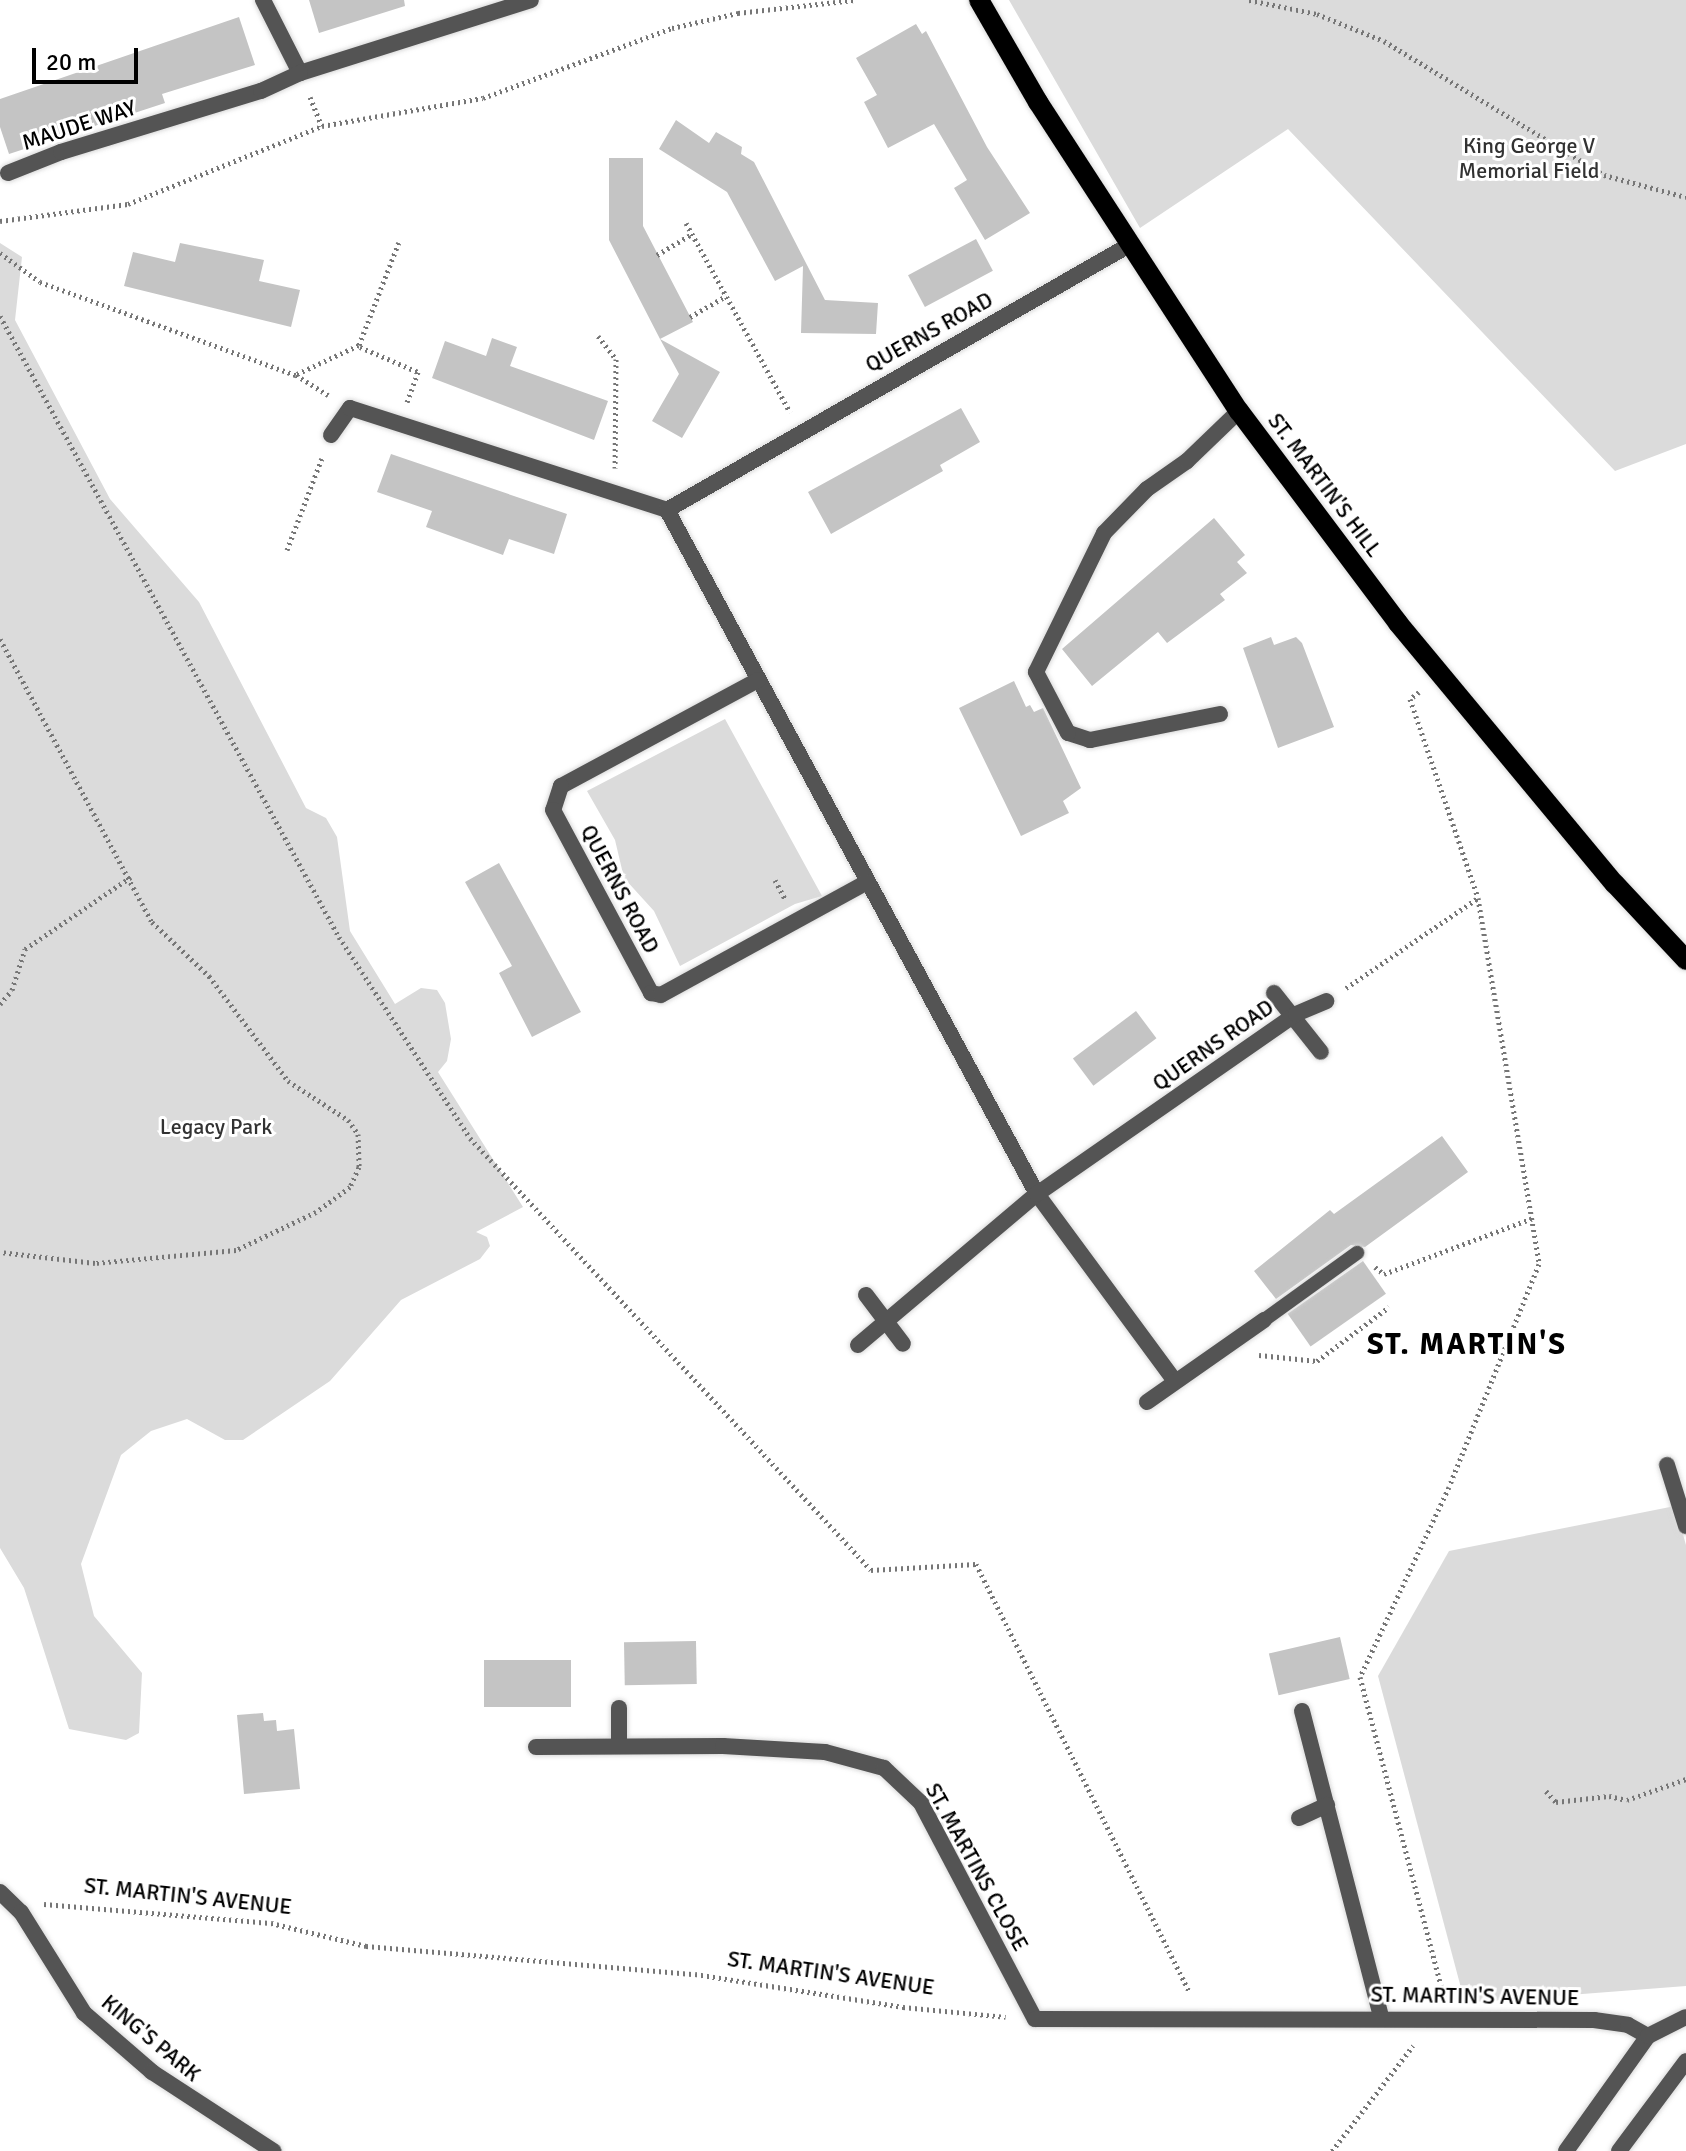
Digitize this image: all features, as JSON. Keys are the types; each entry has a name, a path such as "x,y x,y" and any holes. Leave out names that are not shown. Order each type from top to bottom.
{"main road":[{"name":"ST. MARTIN'S HILL","path":"979,0 1239,411 1398,623 1615,884 1686,960"}],"street":[{"path":"263,0 300,73"},
{"name":"MAUDE WAY","path":"8,173 61,152 261,91 300,73 531,0"},
{"name":"QUERNS ROAD","path":"667,510 801,430 1131,244"},
{"path":"331,435 350,408 667,510 1037,1194 1174,1380"},
{"path":"1220,714 1090,740 1068,733 1036,672 1104,533 1147,489 1187,461 1239,411"},
{"name":"QUERNS ROAD","path":"758,680 561,786 553,810 651,993 661,995 867,882"},
{"name":"QUERNS ROAD","path":"1274,993 1296,1014 1321,1052"},
{"name":"QUERNS ROAD","path":"858,1345 1037,1194 1296,1014 1326,1001"},
{"path":"866,1295 903,1344"},
{"path":"1147,1402 1174,1380 1233,1344 1264,1320"},
{"path":"1667,1465 1686,1526"},
{"path":"619,1708 619,1745"},
{"path":"1302,1711 1381,2016"},
{"name":"ST. MARTINS CLOSE","path":"536,1747 619,1745 846,1754 884,1768 921,1803 1035,2019"},
{"path":"1299,1818 1327,1805"},
{"name":"KING'S PARK","path":"5,1896 84,2013 152,2072 273,2151"},
{"name":"ST. MARTIN'S AVENUE","path":"1035,2019 1381,2016 1612,2021 1648,2036"},
{"path":"1566,2151 1648,2036 1686,2017"},
{"path":"1619,2151 1686,2061"}],"lane":[{"path":"1264,1320 1357,1253"}],"path":[{"path":"0,221 128,204 182,186 293,135 367,116 483,98 672,28 738,13 854,0"},
{"path":"1249,0 1317,14 1384,41 1604,175 1686,197"},
{"path":"686,223 801,430"},
{"path":"657,255 692,234"},
{"path":"296,375 359,345 399,242"},
{"path":"0,253 40,282 296,375 350,408"},
{"path":"690,317 726,296"},
{"path":"0,316 339,937 470,1138 871,1570 976,1564 1201,2016"},
{"path":"598,336 616,359 615,493"},
{"path":"360,347 418,372 399,424"},
{"path":"287,550 331,435"},
{"path":"0,639 161,935 209,976 288,1081 348,1120 358,1134 359,1167 350,1187 316,1212 236,1250 95,1263 0,1252"},
{"path":"1332,2151 1442,2017 1360,1677 1449,1487 1539,1264 1478,898 1410,699"},
{"path":"0,1004 12,990 25,949 131,877"},
{"path":"1326,1001 1478,898"},
{"path":"1357,1253 1384,1274 1533,1218"},
{"path":"1233,1344 1251,1354 1317,1361 1389,1307"},
{"path":"1546,1791 1556,1802 1609,1796 1627,1800 1686,1779"},
{"name":"ST. MARTIN'S AVENUE","path":"5,1896 271,1923 366,1946 695,1974 903,2007 1035,2019"}],"green space":[{"name":"King George V Memorial Field","path":"1009,0 1686,0 1686,444 1615,471 1288,129 1140,228"},
{"name":"Legacy Park","path":"0,243 22,257 15,320 110,499 199,602 306,808 326,818 337,837 350,931 395,1004 421,988 437,990 445,1003 451,1039 447,1061 438,1072 523,1207 476,1232 487,1237 490,1246 480,1259 401,1300 330,1381 243,1440 225,1440 187,1419 151,1431 121,1455 81,1564 94,1616 142,1673 139,1733 126,1740 69,1729 24,1588 0,1548"},
{"path":"725,719 822,896 795,904 680,966 654,911 624,878 615,840 587,791"},
{"path":"1675,1506 1686,1545 1686,1986 1465,2003 1378,1676 1449,1551"}],"building":[{"path":"309,0 404,0 405,6 319,33"},
{"path":"239,17 255,65 162,94 165,103 9,154 0,127 0,99"},
{"path":"916,24 922,34 926,31 987,147 1030,213 985,240 954,188 967,180 934,124 888,148 864,102 877,95 856,58"},
{"path":"676,120 709,143 716,132 742,147 741,154 754,162 825,300 878,303 876,334 801,333 803,266 775,281 727,192 659,149"},
{"path":"609,158 643,158 643,226 693,322 660,339 609,240"},
{"path":"976,239 993,271 925,307 908,275"},
{"path":"180,243 264,260 259,281 300,290 291,327 124,286 133,252 175,262"},
{"path":"492,338 517,347 510,366 608,401 594,440 432,378 445,341 486,356"},
{"path":"660,339 720,372 682,438 652,421 679,374"},
{"path":"961,408 980,442 940,465 943,471 831,534 808,492"},
{"path":"391,454 567,514 554,554 509,539 503,555 426,527 432,511 377,492"},
{"path":"1214,518 1245,555 1237,562 1247,573 1220,594 1225,600 1167,643 1158,632 1092,686 1062,649"},
{"path":"1271,637 1274,645 1296,637 1302,643 1334,727 1278,748 1243,648"},
{"path":"1014,681 1026,707 1030,705 1034,712 1043,708 1081,788 1063,801 1069,813 1021,836 959,708"},
{"path":"499,863 581,1012 532,1037 499,973 512,966 465,882"},
{"path":"1136,1011 1156,1038 1093,1086 1073,1059"},
{"path":"1442,1136 1468,1172 1365,1247 1351,1245 1276,1299 1254,1271 1330,1210 1334,1214"},
{"path":"1363,1261 1386,1294 1311,1347 1288,1314"},
{"path":"1340,1637 1350,1679 1279,1695 1269,1653"},
{"path":"696,1641 697,1684 625,1685 624,1642"},
{"path":"484,1660 571,1660 571,1707 484,1707"},
{"path":"263,1713 264,1721 276,1720 277,1731 294,1729 300,1789 244,1794 237,1715"}],"district":[{"name":"ST. MARTIN'S","path":"1467,1345"}]}
